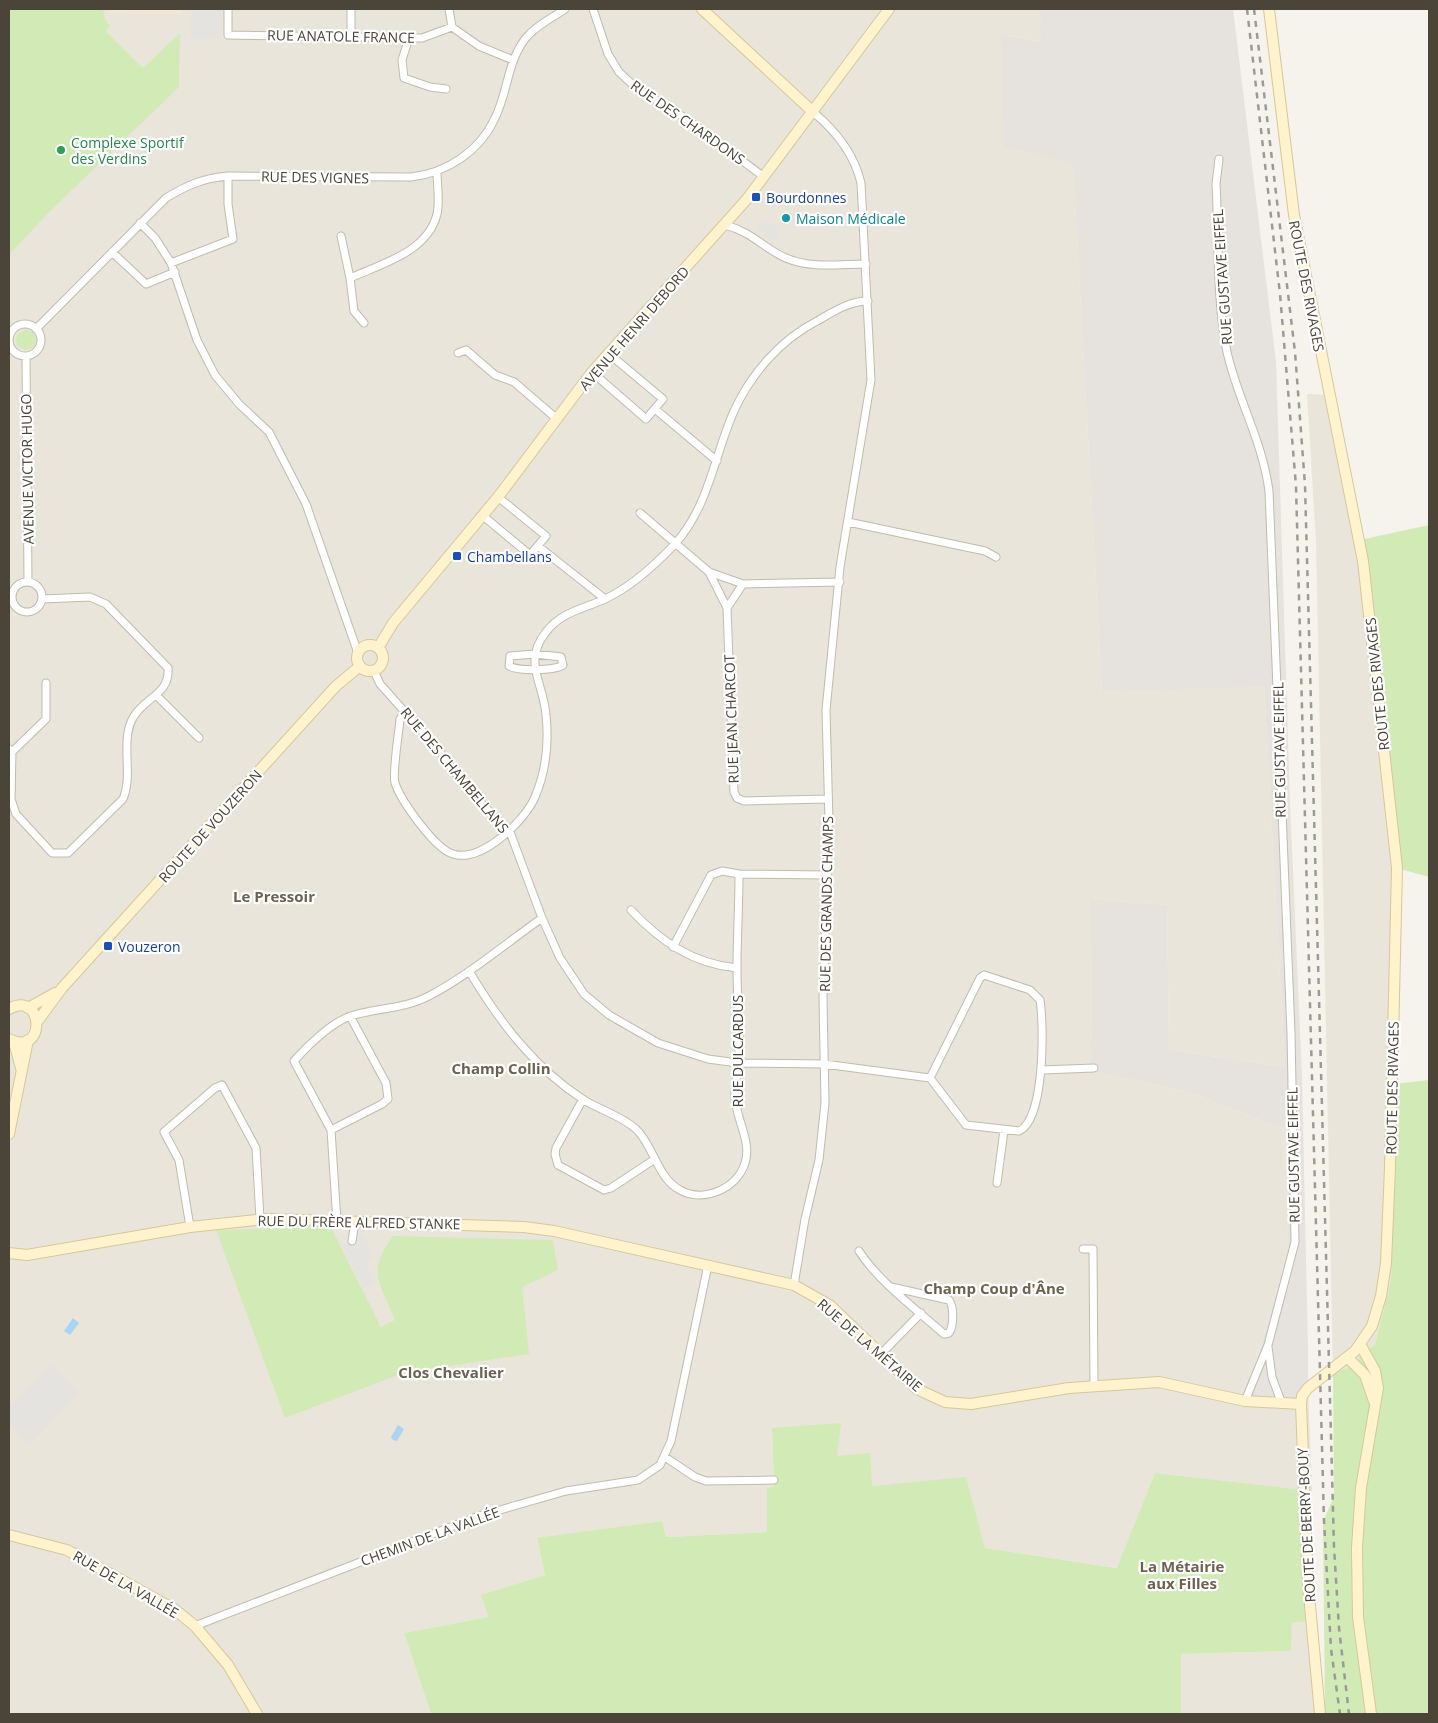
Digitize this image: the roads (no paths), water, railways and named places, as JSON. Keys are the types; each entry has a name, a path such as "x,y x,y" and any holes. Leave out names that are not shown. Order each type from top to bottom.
{"street":[{"name":"RUE ANATOLE FRANCE","path":"228,9 228,35 422,38 452,28"},
{"path":"351,9 351,36"},
{"path":"449,9 452,28 479,46 513,60"},
{"name":"RUE DES VIGNES","path":"36,330 166,198 188,184 208,178 228,176 402,178 437,172 462,158 484,137 496,117 513,60 526,39 565,9"},
{"name":"RUE DES CHARDONS","path":"593,9 608,54 619,72 634,86 688,120 764,177"},
{"path":"702,9 813,112"},
{"name":"AVENUE HENRI DEBORD","path":"378,648 393,623 498,497 592,372 725,225 764,177 889,9"},
{"name":"ROUTE DES RIVAGES","path":"1269,9 1296,228 1363,561 1398,868 1386,1263 1377,1311 1372,1326 1348,1358"},
{"path":"409,38 402,60 404,78 430,87 446,89"},
{"name":"RUE DES GRANDS CHAMPS","path":"794,1285 805,1219 819,1160 825,1103 826,710 848,522 871,380 863,194 858,169 842,141 813,112"},
{"name":"RUE GUSTAVE EIFFEL","path":"1219,159 1216,184 1223,324 1231,368 1260,446 1266,473 1276,656 1291,1033 1295,1242 1268,1344 1245,1401"},
{"path":"350,278 412,249 426,237 434,224 438,212 437,172"},
{"path":"171,263 233,239 228,204 228,176"},
{"path":"140,223 155,238 171,263 203,354 216,377 239,404 269,432 306,504 358,653 360,666 366,670 374,671 381,666 383,660 382,652 371,644 363,647 358,653"},
{"path":"725,225 746,233 784,258 796,262 830,267 866,264"},
{"path":"341,236 350,278 354,310 364,323"},
{"path":"112,252 146,284 174,272"},
{"path":"406,711 400,719 394,782 424,828 445,851 454,855 464,855 486,847 510,832 534,800 546,757 546,714 534,670 535,654 544,634 558,619 605,599 632,584 675,544 690,524 706,494 740,398 769,358 810,324 839,308 859,301 868,301"},
{"path":"22,325 36,330 40,337 40,346 34,353 26,356 16,354 10,345 11,327 22,325"},
{"path":"458,353 466,350 496,375 514,382 557,419"},
{"path":"592,372 646,419 655,409 663,398 608,353"},
{"name":"AVENUE VICTOR HUGO","path":"26,356 28,582"},
{"path":"655,409 717,461"},
{"path":"482,515 530,555 538,546 546,536 498,497"},
{"name":"RUE JEAN CHARCOT","path":"640,513 709,572 743,584 840,582"},
{"path":"848,522 985,551 996,557"},
{"path":"538,546 605,599"},
{"name":"RUE JEAN CHARCOT","path":"709,572 727,608 734,792 737,798 744,801 827,799"},
{"path":"28,582 37,586 42,599 38,608 33,612 23,612 12,608 10,597 19,584 28,582"},
{"path":"727,608 743,584"},
{"path":"42,599 90,597 106,604 168,668 169,679 156,695 134,715 129,731 128,787 123,799 68,854 52,853 16,814 11,799 10,750 46,719 46,683"},
{"path":"535,654 561,657 563,662 559,668 534,670 513,668 508,661 513,655 535,654"},
{"name":"ROUTE DE VOUZERON","path":"9,1134 28,1040 35,1032 37,1022 62,988 336,686 360,666"},
{"name":"RUE DES CHAMBELLANS","path":"374,671 380,684 406,711 467,789 510,832 542,918 571,976 584,994 609,1015 658,1043 708,1059 738,1063 824,1064 930,1078"},
{"path":"156,695 199,738"},
{"path":"673,947 711,875 722,871 740,874 827,875"},
{"name":"RUE DULCARDUS","path":"469,971 492,1010 516,1040 543,1068 583,1099 637,1130 668,1180 679,1190 693,1195 715,1192 724,1188 741,1173 748,1152 737,1113 735,1098 738,1063 737,968 740,874"},
{"path":"630,910 653,934 673,947 718,966 737,968"},
{"path":"337,1222 331,1130 294,1061 329,1028 350,1016 415,1002 428,997 469,971 542,918"},
{"path":"984,975 1030,990 1038,996 1041,1004 1042,1070 1028,1123 1019,1131 966,1125 930,1078 980,978 984,975"},
{"name":"ROUTE DE VOUZERON","path":"28,1008 62,988"},
{"path":"11,1006 28,1008 32,1011 37,1022"},
{"path":"331,1130 382,1104 388,1099 386,1084 350,1016"},
{"path":"21,1069 12,1040 28,1040"},
{"path":"1042,1070 1094,1068"},
{"path":"190,1227 179,1160 164,1132 215,1088 222,1085 256,1148 260,1220"},
{"path":"583,1099 556,1148 555,1154 558,1165 604,1190 611,1188 655,1159"},
{"path":"997,1183 1004,1130"},
{"name":"RUE DU FRÈRE ALFRED STANKE","path":"9,1252 26,1255 190,1227 260,1220 524,1227 554,1231 708,1265"},
{"path":"352,1241 355,1222"},
{"path":"1083,1249 1093,1249 1094,1385"},
{"path":"860,1251 870,1266 892,1287 944,1334 949,1333 952,1329 952,1304 949,1300 892,1287"},
{"name":"RUE DE LA MÉTAIRIE","path":"708,1265 794,1285 831,1306 917,1389 945,1402 971,1404 1094,1385 1159,1382 1245,1401 1301,1404"},
{"name":"CHEMIN DE LA VALLÉE","path":"195,1626 479,1516 566,1491 638,1480 650,1473 665,1458 671,1442 708,1265"},
{"path":"907,1300 909,1292 913,1291"},
{"path":"881,1354 921,1313"},
{"name":"RUE GUSTAVE EIFFEL","path":"1268,1344 1272,1377 1282,1404"},
{"path":"1360,1344 1377,1379 1378,1396 1361,1488 1356,1565 1358,1617 1370,1714"},
{"path":"1301,1404 1302,1396 1308,1388 1348,1358 1359,1368 1369,1383 1375,1407"},
{"name":"ROUTE DE BERRY-BOUY","path":"1301,1404 1307,1566 1320,1714"},
{"path":"665,1458 695,1477 706,1481 774,1480"},
{"name":"RUE DE LA VALLÉE","path":"9,1535 67,1550 174,1609 195,1626 228,1665 257,1714"}],"water":[{"path":"73,1318 79,1323 70,1335 64,1331"},
{"path":"398,1425 404,1429 397,1441 391,1437"}],"railway":[{"path":"1247,9 1280,294 1296,486 1324,1521 1331,1649 1340,1714"},
{"path":"1254,9 1295,352 1305,485 1334,1547 1339,1628 1349,1714"}],"place":[{"name":"Complexe Sportif des Verdins","path":"61,150"},
{"name":"Bourdonnes","path":"756,197"},
{"name":"Maison Médicale","path":"786,218"},
{"name":"Chambellans","path":"457,556"},
{"name":"Vouzeron","path":"108,946"}],"district":[{"name":"Le Pressoir","path":"274,896"},
{"name":"Champ Collin","path":"501,1068"},
{"name":"Champ Coup d'Âne","path":"994,1288"},
{"name":"Clos Chevalier","path":"451,1372"},
{"name":"La Métairie aux Filles","path":"1182,1574"}]}
